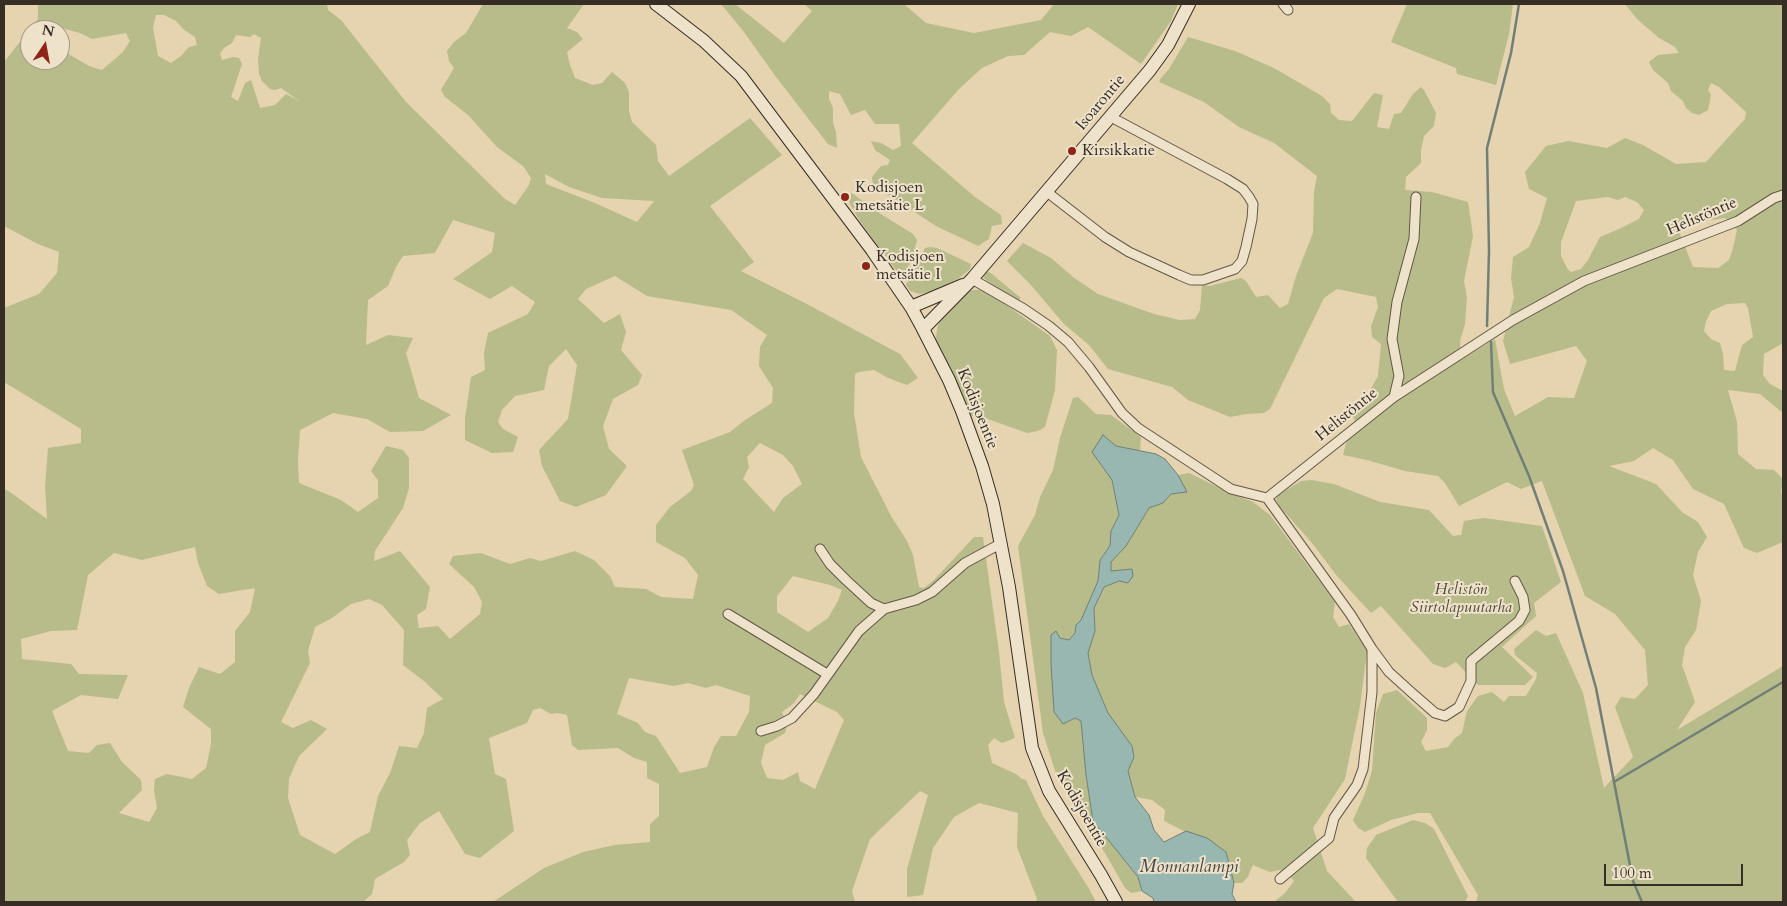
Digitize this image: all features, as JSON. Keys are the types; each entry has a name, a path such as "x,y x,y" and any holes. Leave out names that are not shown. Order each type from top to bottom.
{"street":[{"name":"Kodisjoentie","path":"656,4 704,41 741,76 824,185 911,307 924,329 952,388 979,457 993,504 1010,596 1032,748 1048,791 1116,902"},
{"name":"Isoarontie","path":"924,329 970,281 1150,70 1168,45 1189,4"},
{"path":"1047,192 1105,237 1130,252 1191,280 1203,280 1236,269 1242,261 1248,238 1252,204 1249,197 1243,190 1227,179 1111,117"},
{"name":"Helistöntie","path":"1267,498 1394,397 1513,320 1584,281 1738,221 1774,198 1783,195"},
{"path":"1394,397 1399,376 1392,339 1397,302 1414,239 1416,197"},
{"name":"Isoarontie","path":"911,307 970,281"},
{"path":"970,281 1024,309 1068,342 1089,367 1122,413 1138,428 1231,488 1267,498 1351,615 1372,649 1390,672 1435,713 1445,716 1459,707 1471,682 1471,661 1519,621 1525,610 1523,597 1515,581"},
{"path":"761,731 777,726 792,718 814,694 859,631 884,609 916,600 932,592 965,563 1000,544"},
{"path":"820,549 830,564 871,603 884,609"},
{"path":"728,614 827,674"},
{"path":"1280,880 1329,838 1334,818 1357,786 1363,769 1372,692 1372,649"}],"green space":[{"path":"38,4 327,4 328,10 341,20 406,102 505,199 515,205 529,185 531,178 523,166 497,147 468,115 445,97 441,90 454,68 449,61 447,51 454,42 466,33 483,4 584,4 567,28 577,32 583,39 567,52 575,78 593,85 602,83 612,72 625,83 629,92 629,111 632,122 656,145 658,161 669,176 750,118 782,155 710,206 754,262 741,271 900,354 918,378 907,385 874,370 855,374 854,413 861,457 891,516 907,541 913,555 919,587 924,588 934,580 974,537 983,537 1004,702 1015,738 1002,743 994,738 988,745 992,763 1026,780 1043,816 1096,902 1036,902 1037,899 1017,847 1018,813 979,803 954,817 933,848 923,895 907,897 907,869 928,795 920,791 870,839 852,891 855,902 493,902 544,868 583,852 615,845 650,842 650,824 659,816 659,784 647,778 647,762 634,758 618,748 578,750 572,745 567,715 551,714 540,708 533,710 527,723 489,738 495,774 506,779 514,831 480,858 465,854 439,811 420,823 407,840 410,855 404,862 375,879 372,894 363,902 4,902 4,489 47,519 45,486 48,448 81,443 81,429 4,382 4,308 39,294 57,273 59,252 38,244 4,226 4,62 20,42 20,70 70,70 70,55 89,66 102,70 123,52 130,41 126,33 92,39 70,30 70,20 37,20","holes":["156,15 164,15 176,21 183,29 195,37 197,45 189,47 171,63 158,56 153,28","254,34 261,38 258,59 259,74 262,81 270,89 281,88 299,101 286,94 275,105 260,108 251,80 245,83 238,101 231,97 242,64 239,58 233,57 222,60 220,54 224,48 232,43 236,35 250,37","545,174 569,187 602,198 654,201 637,222 546,184","453,220 495,233 492,252 453,279 490,299 512,286 535,302 528,314 488,333 484,353 485,370 471,377 465,418 465,440 492,453 513,452 518,437 503,429 498,422 502,410 515,396 544,390 549,366 566,349 577,365 568,419 539,450 542,466 560,501 576,507 606,495 627,466 609,449 603,426 613,399 638,385 642,375 621,350 626,332 620,314 604,323 578,299 586,289 615,276 647,296 731,310 767,335 760,347 759,366 773,388 772,403 730,432 682,450 694,485 691,491 670,507 656,525 656,542 685,558 698,575 693,599 661,597 646,589 615,587 610,576 594,560 575,551 541,561 530,558 510,564 481,553 453,556 449,564 474,587 482,602 480,614 450,639 438,626 419,628 417,615 426,609 430,587 400,551 374,561 375,551 403,508 409,488 409,458 403,450 386,446 371,471 378,480 378,498 358,512 341,500 299,483 298,460 300,430 333,413 367,419 390,432 423,431 451,415 419,398 406,353 413,338 388,335 366,345 368,300 388,286 403,256 435,253","760,443 783,455 793,466 802,484 783,498 774,512 743,479 749,467 747,457","195,547 198,563 207,586 219,594 255,588 250,612 235,631 235,662 220,674 199,667 183,707 211,729 211,744 206,768 192,779 167,774 155,779 154,790 157,808 149,822 119,813 142,790 141,780 122,762 110,743 97,745 89,753 68,751 52,711 81,695 118,699 128,675 79,674 71,664 22,659 21,639 51,631 77,630 88,575 114,553 142,560","793,576 830,585 842,590 828,618 808,632 777,612 777,596","369,599 382,605 404,630 403,665 443,699 427,708 424,733 417,748 399,746 390,773 378,796 370,832 356,839 335,854 300,835 288,798 289,779 299,756 327,729 311,720 293,728 281,722 310,663 308,651 315,627 332,618 351,604","629,678 674,686 688,683 706,688 716,685 750,696 749,712 736,736 721,736 714,747 707,767 680,773 656,736 645,732 638,723 617,714","800,694 837,712 844,720 815,789 800,781 798,772 783,780 767,778 761,763 765,745 785,733 787,726 782,712 794,703"]},
{"path":"721,4 735,4 784,43 812,11 804,4 904,4 926,23 974,33 1041,20 1054,4 1178,4 1171,21 1141,64 1088,27 1071,36 1050,32 1024,55 1008,56 982,68 959,89 912,143 975,197 1001,215 1002,224 992,226 989,239 978,246 936,226 873,185 872,177 881,166 888,165 890,160 875,150 871,141 881,143 893,150 901,146 899,124 875,124 865,110 851,115 840,94 829,91 829,99 833,108 837,148 828,144"},
{"path":"1407,4 1513,4 1509,34 1496,85 1457,74 1456,68 1391,42"},
{"path":"1625,4 1783,4 1783,343 1764,354 1763,375 1770,384 1783,391 1783,413 1760,394 1728,390 1737,422 1738,454 1756,469 1774,470 1783,479 1781,492 1783,497 1783,542 1757,553 1744,548 1724,504 1693,489 1673,460 1653,448 1634,461 1609,466 1656,484 1682,512 1698,522 1707,537 1698,552 1693,575 1701,601 1696,630 1685,647 1682,665 1695,702 1677,730 1783,666 1783,902 1476,902 1478,895 1430,813 1418,813 1391,820 1365,832 1358,828 1353,820 1372,771 1376,713 1383,694 1397,690 1427,718 1427,730 1421,742 1426,751 1448,747 1462,733 1467,711 1478,696 1492,692 1504,702 1509,696 1526,696 1536,679 1537,673 1515,655 1514,649 1536,630 1546,636 1556,633 1583,693 1604,788 1633,757 1615,707 1621,697 1635,699 1648,685 1645,650 1615,614 1585,596 1542,481 1521,489 1507,482 1459,506 1445,483 1438,476 1405,471 1343,455 1347,440 1359,429 1352,414 1369,392 1378,376 1381,344 1372,337 1371,326 1378,307 1376,297 1337,289 1324,298 1270,409 1264,413 1230,417 1188,400 1172,387 1108,369 1089,345 1063,323 1031,285 1007,261 1023,243 1051,258 1073,277 1098,294 1154,314 1180,320 1195,319 1200,310 1202,285 1210,286 1241,278 1246,281 1256,297 1268,295 1280,308 1288,304 1296,276 1313,233 1314,192 1317,176 1274,143 1239,127 1204,102 1159,82 1161,78 1169,69 1188,37 1235,51 1274,68 1322,96 1330,104 1331,113 1339,120 1352,121 1374,93 1383,95 1377,127 1389,129 1394,114 1401,113 1413,94 1421,87 1436,113 1434,126 1424,136 1421,163 1406,177 1405,190 1432,192 1468,202 1473,236 1464,281 1467,297 1465,324 1460,341 1461,360 1495,339 1504,389 1515,416 1548,397 1574,398 1587,361 1576,346 1510,364 1503,341 1514,297 1511,278 1513,257 1529,247 1540,223 1547,198 1529,189 1525,172 1546,146 1568,141 1607,148 1625,138 1643,145 1676,164 1706,162 1745,119 1746,112 1719,87 1711,83 1708,90 1711,95 1708,110 1699,115 1692,113 1686,108 1683,101 1671,91 1668,83 1653,70 1649,62 1658,55 1679,53 1675,47 1659,38 1637,19","holes":["1608,197 1618,200 1625,197 1637,202 1644,210 1639,219 1600,237 1581,269 1571,272 1561,256 1561,242 1576,201","1725,218 1737,230 1729,260 1718,268 1693,267 1678,229 1698,222","1745,303 1748,308 1753,337 1742,345 1735,371 1724,370 1720,343 1711,339 1704,331 1711,311 1727,304"]},
{"path":"852,193 876,211 913,234 917,240 912,259 904,275 898,273 859,220 848,200"},
{"path":"925,248 937,248 971,264 970,269 958,279 933,291 920,294 910,291 906,285"},
{"path":"987,271 1020,297 1020,301 1017,302 986,280 982,276"},
{"path":"971,290 982,290 989,293 1050,336 1057,350 1055,390 1045,427 1038,431 1027,433 988,419 968,415 937,347 936,337 938,325 944,313"},
{"path":"1078,397 1096,414 1111,415 1141,437 1140,451 1116,446 1112,480 1119,515 1111,531 1110,546 1100,560 1098,581 1081,620 1076,625 1075,633 1069,640 1060,638 1075,718 1081,721 1093,821 1138,877 1142,891 1131,893 1125,888 1105,853 1076,810 1056,774 1043,733 1018,546 1035,515 1040,497 1053,470 1060,438 1073,398"},
{"path":"1189,473 1253,502 1270,515 1335,602 1333,617 1339,627 1349,624 1367,651 1360,706 1345,779 1313,828 1327,871 1356,902 1274,902 1285,893 1294,881 1287,872 1279,870 1270,872 1253,865 1248,877 1242,883 1234,883 1226,852 1164,821 1165,810 1152,800 1135,797 1128,771 1134,757 1108,713 1092,675 1088,653 1095,631 1094,608 1104,587 1119,581 1132,569 1110,571 1111,562 1126,546 1149,508 1163,503 1171,494 1187,492 1178,475"},
{"name":"Helistön Siirtolapuutarha","path":"1312,480 1334,484 1380,502 1429,510 1453,536 1461,535 1464,521 1484,518 1542,526 1561,582 1534,603 1536,616 1502,647 1533,677 1525,685 1478,685 1456,662 1445,668 1433,664 1381,606 1371,613 1337,576 1276,500 1278,495 1301,481"},
{"path":"1413,820 1425,823 1434,829 1468,896 1465,902 1398,902 1366,858 1367,848 1376,835"}],"water":[{"name":"Monnanlampi","path":"1103,435 1116,446 1156,454 1165,459 1178,475 1187,492 1171,494 1163,503 1149,508 1126,546 1111,562 1111,571 1132,569 1133,576 1128,583 1119,581 1104,587 1094,608 1095,631 1088,653 1092,675 1108,713 1132,746 1134,757 1128,771 1135,797 1149,815 1154,830 1164,842 1186,831 1207,838 1226,852 1234,883 1232,894 1236,902 1154,902 1153,898 1142,891 1138,877 1093,821 1081,721 1075,718 1063,724 1054,712 1051,635 1056,631 1060,638 1069,640 1075,633 1076,625 1081,620 1098,581 1100,560 1110,546 1111,531 1119,515 1112,480 1092,452"}],"waterway":[{"path":"1487,326 1489,251 1487,148 1511,53 1519,4"},
{"path":"1491,342 1493,392 1529,476 1563,571 1596,688 1633,881 1642,902"},
{"path":"1614,782 1783,682"}],"place":[{"name":"Kirsikkatie","path":"1072,151"},
{"name":"Kodisjoen metsätie L","path":"845,197"},
{"name":"Kodisjoen metsätie I","path":"866,266"}]}
